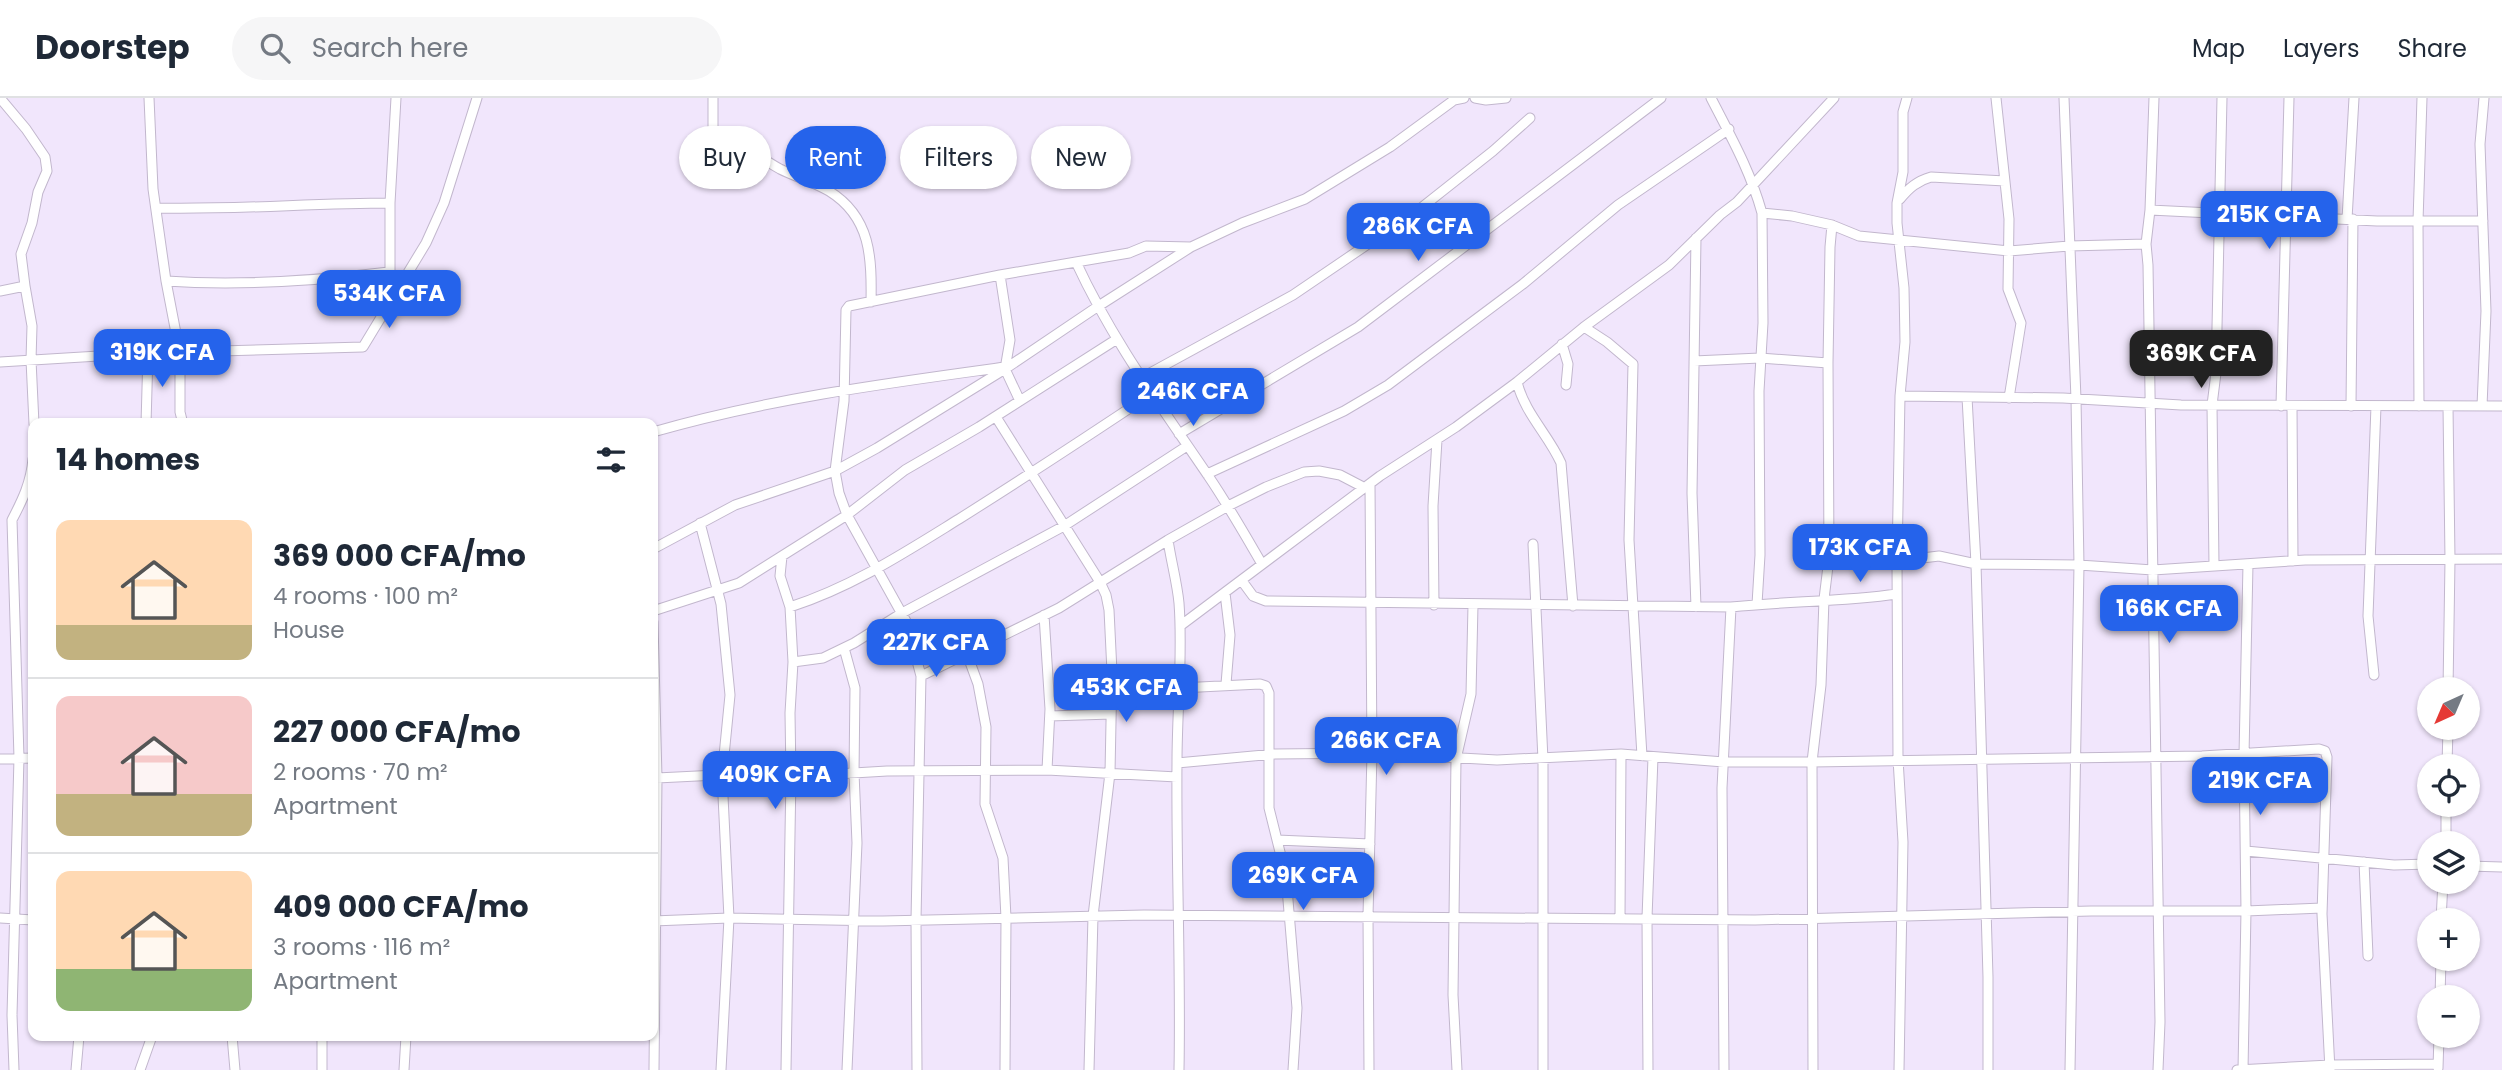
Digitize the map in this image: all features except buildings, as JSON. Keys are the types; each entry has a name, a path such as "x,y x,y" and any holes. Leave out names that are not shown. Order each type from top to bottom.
{"street":[{"path":"0,98 26,129 44,157 47,171 38,192 32,223 21,254 32,326 34,418"},
{"path":"149,98 156,208 180,354 182,418"},
{"path":"390,298 390,203 396,98"},
{"path":"0,362 363,347 390,298 426,243 444,203 476,100 489,98"},
{"path":"713,98 713,129 716,140 755,153 779,169 830,192 851,211 864,231 872,260 871,302"},
{"path":"658,546 734,505 835,471 877,448 1191,247 1242,223 1305,199 1390,147 1454,100 1464,98"},
{"path":"1475,98 1506,98"},
{"path":"1179,434 1358,327 1661,98"},
{"path":"1711,98 1729,129 1754,185 1762,213 1760,555 1757,604"},
{"path":"1180,626 1367,486 1517,382 1584,327 1669,265 1754,185 1834,98"},
{"path":"1899,1070 1903,842 1898,759 1897,561 1900,396 1905,342 1898,203 1903,172 1903,112 1907,98"},
{"path":"1996,98 2009,219 2008,289 2021,323 2009,398"},
{"path":"2064,98 2076,398 2079,565 2070,1070"},
{"path":"2214,565 2212,405 2216,373 2222,98"},
{"path":"2281,406 2289,98"},
{"path":"2351,406 2350,219 2354,98"},
{"path":"2419,406 2417,221 2422,98"},
{"path":"2482,406 2486,311 2480,144 2484,98"},
{"path":"2152,99 2150,210 2146,244 2160,1022 2158,1070"},
{"path":"1141,378 1293,295 1421,208 1530,118"},
{"path":"1207,474 1344,411 1388,385 1523,284 1618,205 1729,129"},
{"path":"1898,203 1907,190 1931,177 2005,181"},
{"path":"156,208 390,203"},
{"path":"2150,210 2350,219 2483,221"},
{"path":"1762,213 1792,216 1832,225 1859,236 2009,251 2146,244"},
{"path":"1813,1070 1812,762 1821,685 1824,600 1829,558 1828,363 1832,225"},
{"path":"1696,238 1692,493 1696,607"},
{"path":"917,1070 916,920 921,676 907,623 846,515 839,493 835,471 844,391 846,310 849,306 1000,275 1129,253 1146,246 1191,247"},
{"path":"1076,262 1097,307 1151,394 1228,506 1262,564"},
{"path":"166,281 313,281 390,272"},
{"path":"1000,275 1010,340 1005,368 1020,401"},
{"path":"0,290 25,286"},
{"path":"1584,327 1633,364 1629,540 1642,756"},
{"path":"658,609 739,583 846,515 905,470 996,417 1117,339"},
{"path":"1562,344 1568,364 1566,385"},
{"path":"146,418 148,354"},
{"path":"1694,361 1760,358 1828,363"},
{"path":"658,430 693,420 844,391 1005,368"},
{"path":"1517,382 1522,401 1556,451 1561,463 1573,606"},
{"path":"790,607 824,596 878,570 1031,474 1151,394"},
{"path":"1900,396 2076,398 2212,405 2502,406"},
{"path":"1967,397 1976,564 1988,1070"},
{"path":"2292,406 2293,561"},
{"path":"2374,675 2368,616 2372,560 2375,406"},
{"path":"2448,406 2448,677"},
{"path":"996,417 1100,583 1109,610 1110,773 1093,916 1089,1070"},
{"path":"1434,604 1433,506 1437,440"},
{"path":"793,662 823,658 844,648 902,613 1064,526 1187,446"},
{"path":"921,676 1044,615 1228,506 1304,471 1340,475 1367,486"},
{"path":"1367,486 1372,753 1368,916 1369,1070"},
{"path":"14,1070 12,1015 19,758 12,520 28,495"},
{"path":"699,523 719,590 730,695 722,776 729,918 721,1070"},
{"path":"1168,540 1179,600 1180,626 1177,763 1179,1070"},
{"path":"1532,544 1544,760 1543,1070"},
{"path":"782,556 780,576 790,607 793,662 790,713 786,1070"},
{"path":"1897,561 1939,556 1976,564 2079,565 2153,570 2293,561 2502,559"},
{"path":"2243,1070 2246,911 2244,755 2248,564"},
{"path":"1242,581 1253,596 1266,601 1371,604 1731,607 1857,600 1897,594"},
{"path":"1225,593 1230,635 1226,684"},
{"path":"1457,1070 1453,995 1456,759 1471,694 1474,605"},
{"path":"1731,607 1724,762 1723,1070 1732,1070"},
{"path":"1044,615 1050,716 1047,770"},
{"path":"844,648 855,688 857,843 847,1070"},
{"path":"967,654 978,684 986,727 985,804 1003,858 1006,918 1004,1070"},
{"path":"1180,688 1260,684 1266,686 1269,693 1269,808 1286,876 1297,1008 1293,1070"},
{"path":"1050,716 1111,715"},
{"path":"1177,763 1269,755 1372,753 1456,759 1544,760 1621,754 1724,762 1812,762 2244,755 2319,749 2325,751 2327,757 2322,908 2330,1068"},
{"path":"1620,918 1621,754"},
{"path":"1648,1070 1647,918 1653,757"},
{"path":"0,758 28,758"},
{"path":"658,778 1047,770 1177,777"},
{"path":"1278,839 1370,844"},
{"path":"2246,851 2323,856 2395,865 2417,864"},
{"path":"2364,862 2368,956"},
{"path":"2480,866 2502,867"},
{"path":"658,921 729,918 854,922 1180,915 1724,919 2322,908"},
{"path":"0,918 28,920"},
{"path":"76,1070 79,1041"},
{"path":"140,1070 150,1041"},
{"path":"232,1041 235,1070"},
{"path":"322,1041 322,1070"},
{"path":"404,1070 406,1041"},
{"path":"654,1041 654,1070"},
{"path":"2237,1070 2438,1067 2439,1048"}]}
